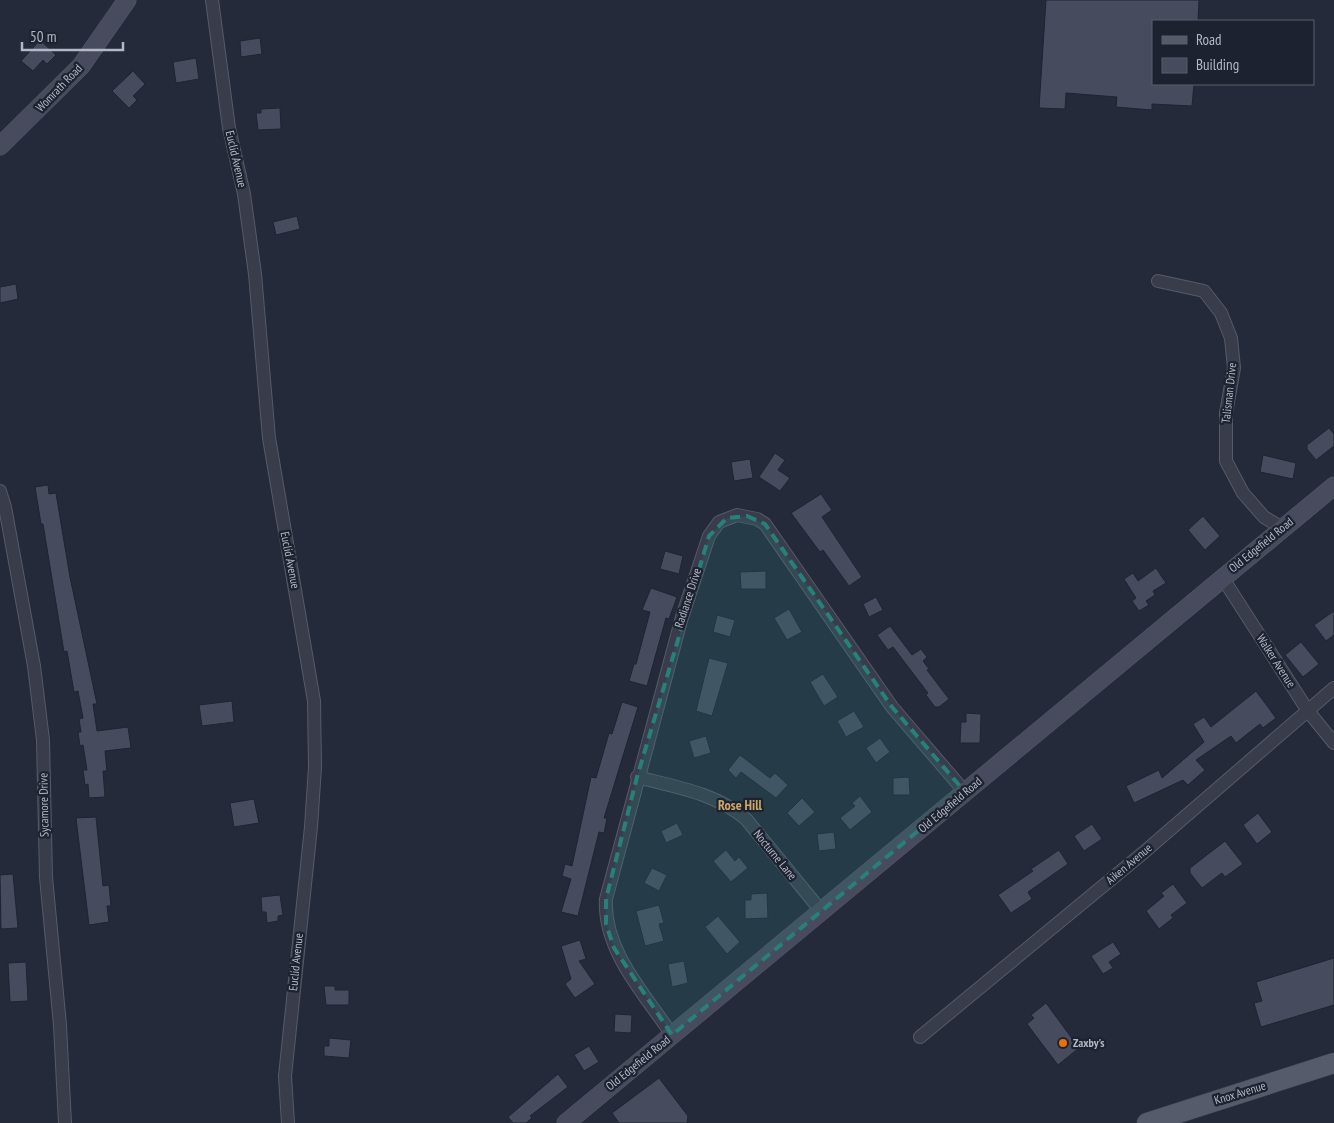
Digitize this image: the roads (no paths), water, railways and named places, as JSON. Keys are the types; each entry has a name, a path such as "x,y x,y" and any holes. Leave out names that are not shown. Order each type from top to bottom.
{"main road":[{"name":"Knox Avenue","path":"1147,1123 1192,1116 1334,1063"}],"street":[{"name":"Womrath Road","path":"0,146 81,66 127,0"},
{"name":"Euclid Avenue","path":"212,0 229,128 244,194 255,274 269,438 278,497 307,646 314,701 315,767 311,827 285,1076 288,1123"},
{"name":"Talisman Drive","path":"1158,281 1204,292 1221,313 1231,338 1234,368 1226,413 1226,461 1243,494 1264,517 1282,528"},
{"name":"Old Edgefield Road","path":"566,1123 1334,486"},
{"name":"Sycamore Drive","path":"0,490 5,507 34,666 43,740 46,877 61,1034 66,1123"},
{"name":"Radiance Drive","path":"672,1035 614,948 606,924 605,906 608,887 637,777 682,617 708,536 719,522 742,515 756,518 765,524 892,707 965,792"},
{"name":"Walker Avenue","path":"1222,577 1308,711 1334,743"},
{"name":"Aiken Avenue","path":"920,1037 994,978 1334,688"},
{"name":"Nocturne Lane","path":"637,777 710,796 735,810 746,819 822,912"}],"place":[{"name":"Zaxby's","path":"1063,1043"}],"district":[{"name":"Rose Hill","path":"740,805"}]}
